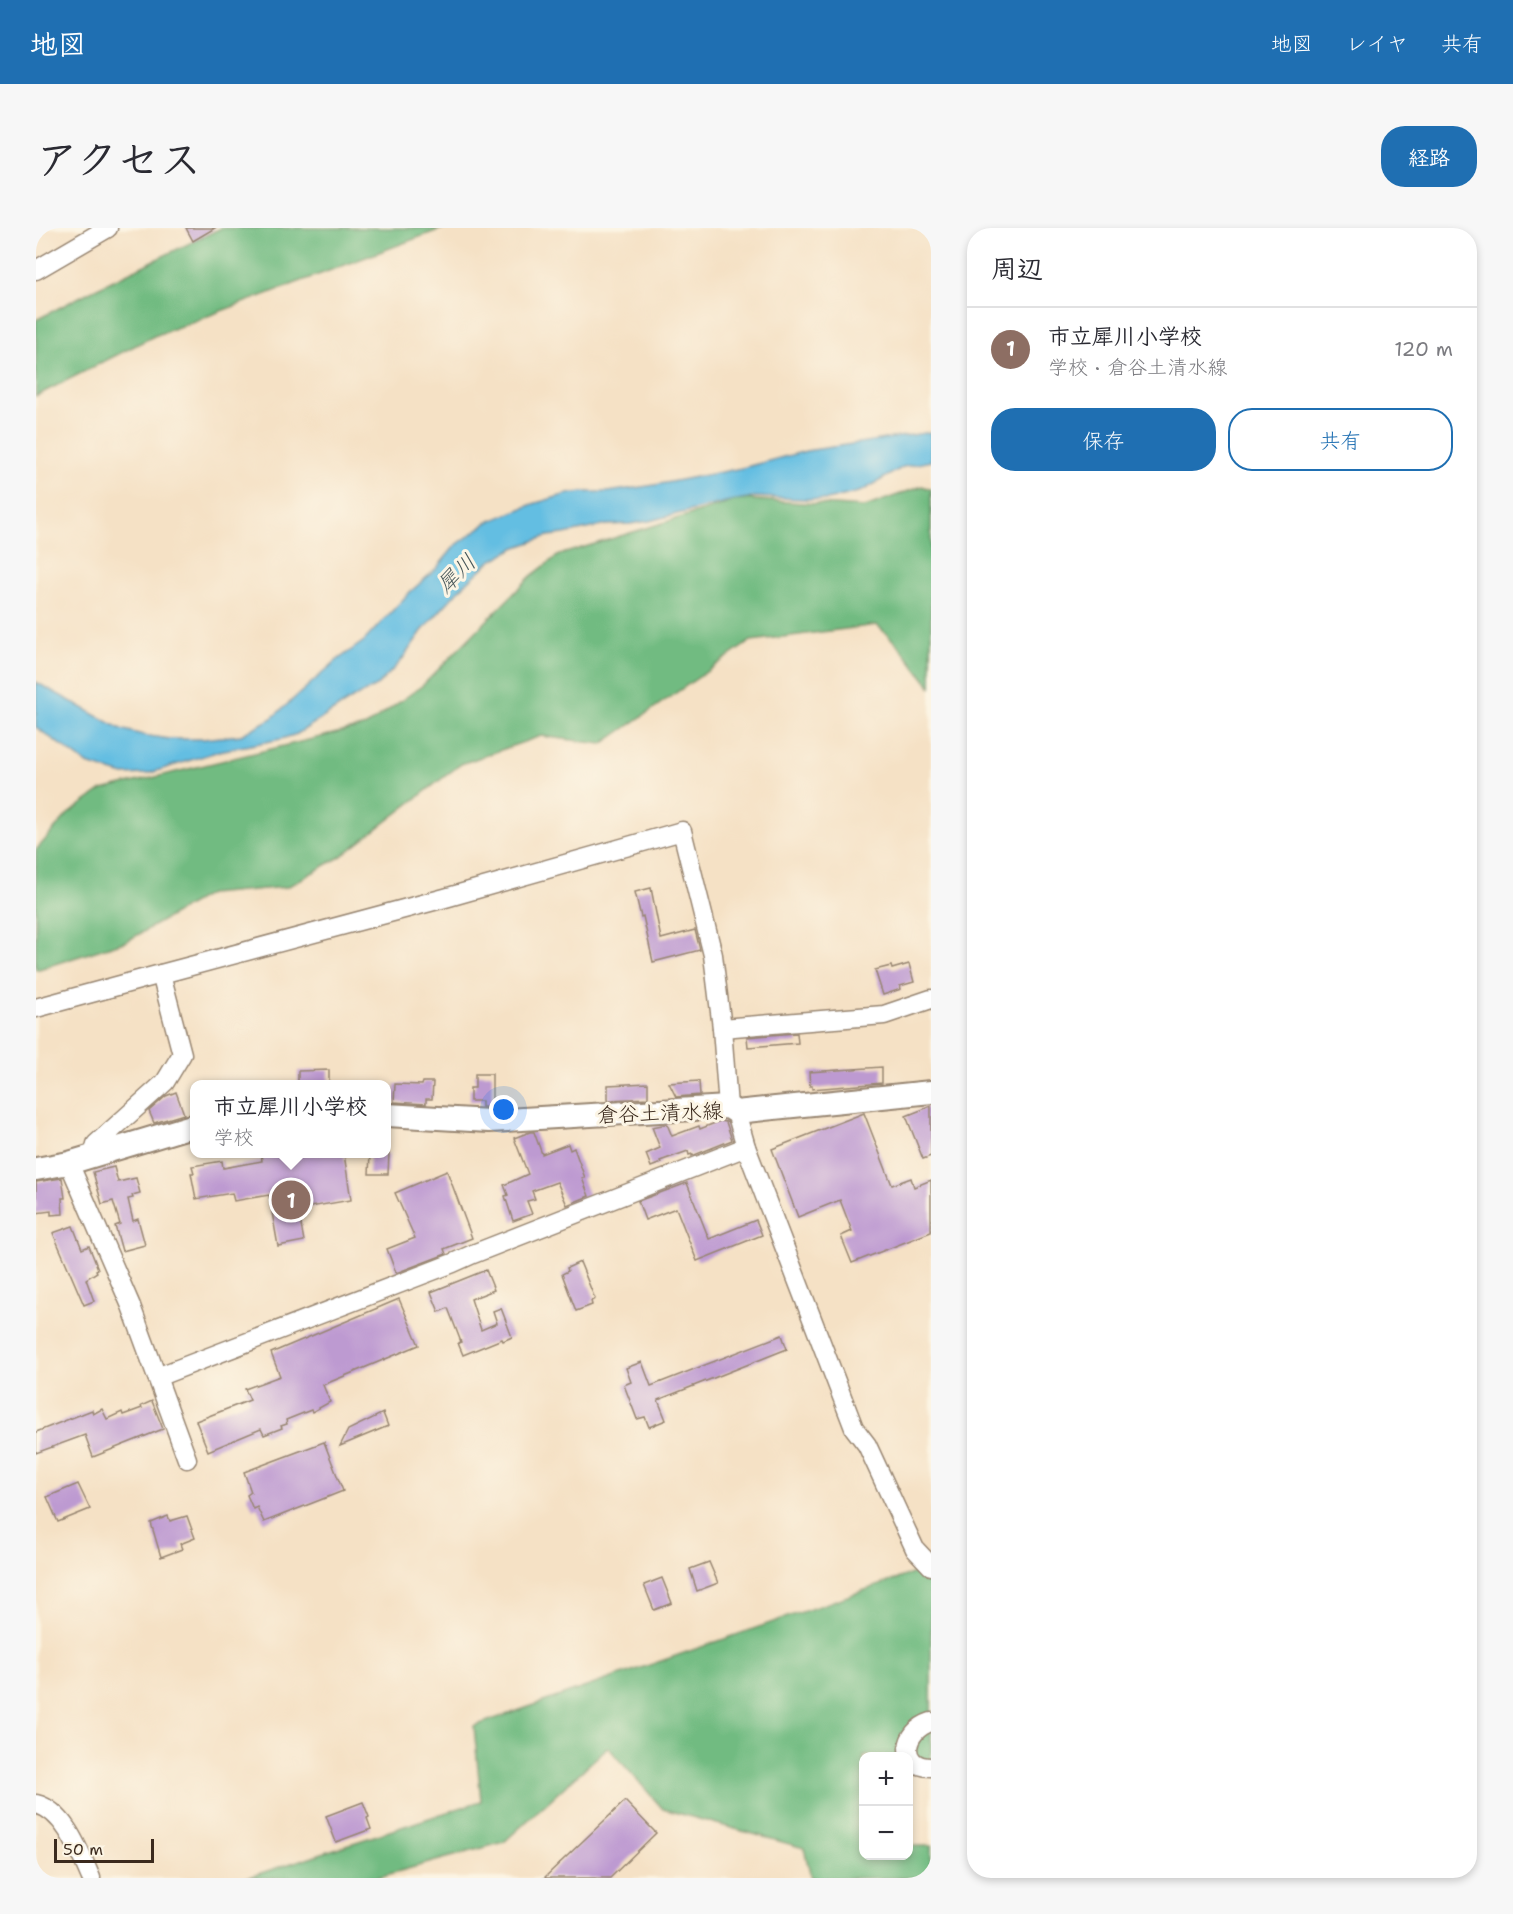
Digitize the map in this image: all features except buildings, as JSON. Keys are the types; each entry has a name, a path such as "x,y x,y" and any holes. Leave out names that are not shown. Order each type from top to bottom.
{"main road":[{"name":"倉谷土清水線","path":"391,1115 489,1121 732,1109 931,1092"},
{"path":"36,1168 69,1163 190,1127"}],"street":[{"path":"36,270 108,228"},
{"path":"36,1008 435,901 682,831 713,955 732,1109 854,1428 867,1445 915,1550 931,1566"},
{"path":"93,1156 96,1144 165,1082 182,1054 161,974"},
{"path":"722,1028 884,1015 931,999"},
{"path":"157,1377 746,1147"},
{"path":"69,1163 131,1306 188,1459"},
{"path":"931,1722 914,1732 908,1742 908,1752 912,1760 920,1766 931,1767"},
{"path":"36,1804 44,1806 66,1827 78,1847 91,1878"}],"green space":[{"path":"221,228 444,228 154,336 36,396 36,320"},
{"path":"922,486 931,489 931,687 898,645 877,625 751,641 602,744 541,736 461,764 340,857 287,887 209,894 127,941 36,970 36,850 68,814 102,790 366,726 423,685 531,576 559,555 740,499 865,507"},
{"path":"931,1567 931,1765 913,1771 913,1752 859,1752 859,1860 913,1860 913,1846 931,1846 931,1878 811,1878 804,1848 663,1809 608,1747 504,1842 375,1878 246,1878 481,1801 474,1726"}],"water":[{"name":"犀川","path":"931,432 931,461 903,467 862,491 827,500 754,497 649,521 606,525 548,536 514,548 489,562 458,591 422,631 401,661 378,685 297,734 219,751 147,774 124,775 87,764 36,727 36,682 121,729 143,735 169,739 202,739 241,735 272,718 336,661 364,641 409,593 436,569 455,546 488,522 533,504 567,494 608,492 655,485 742,468 806,451"}],"place":[{"name":"市立犀川小学校","path":"291,1200"}]}
